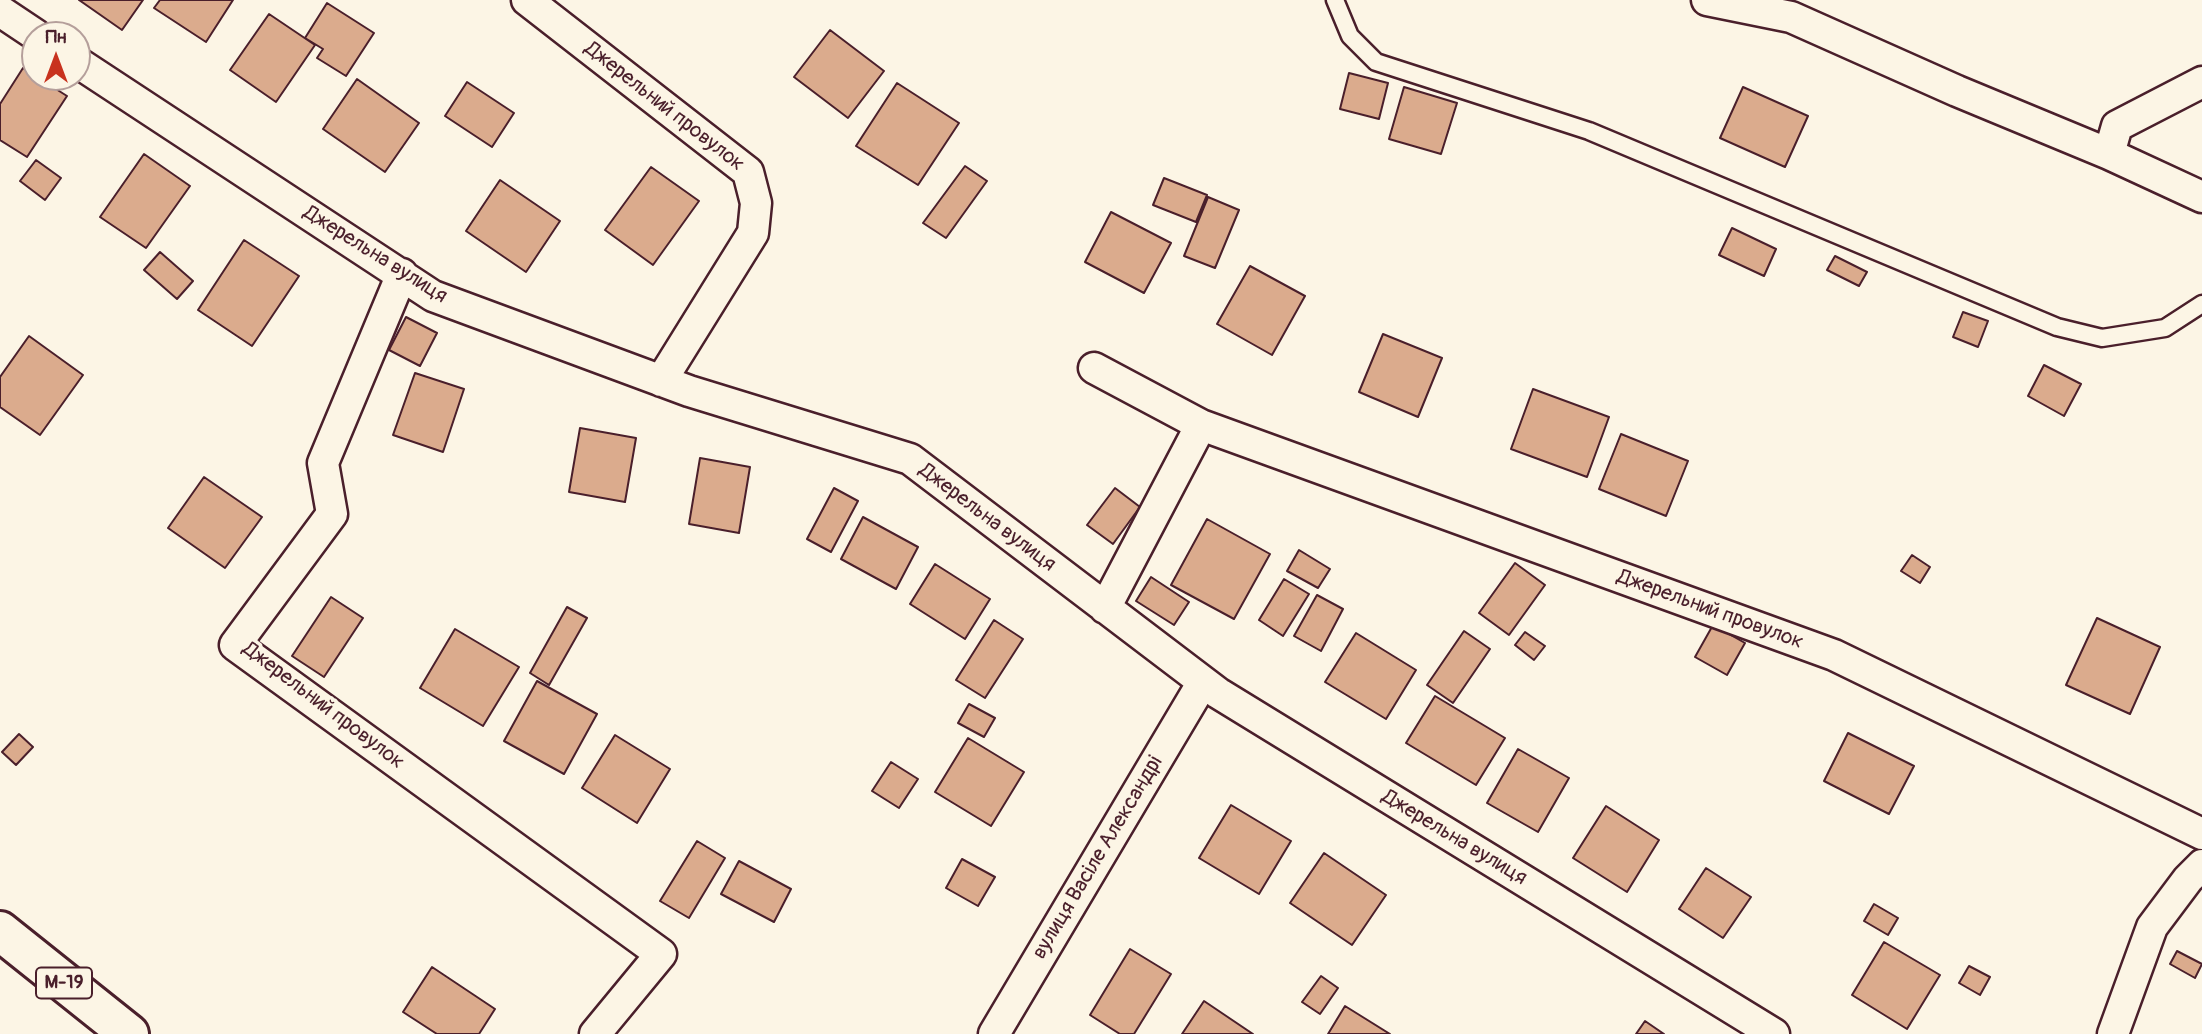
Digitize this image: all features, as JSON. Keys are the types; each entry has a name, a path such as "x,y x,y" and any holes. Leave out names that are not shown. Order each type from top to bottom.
{"highway":[{"name":"М-19","path":"0,931 129,1034"}],"street":[{"name":"Джерельний провулок","path":"527,0 748,172 756,203 753,233 661,381"},
{"path":"1707,0 1791,16 2202,197"},
{"path":"0,12 21,25"},
{"name":"Джерельна вулиця","path":"91,71 433,296 661,381 909,459 1203,682 1774,1034"},
{"path":"2109,154 2117,126 2202,82"},
{"name":"Джерельний провулок","path":"402,274 323,463 332,514 235,645 661,954 595,1034"},
{"name":"Джерельний провулок","path":"1094,368 1201,425 1834,655 2202,834"},
{"path":"1105,608 1201,425"},
{"name":"вулиця Васіле Александрі","path":"996,1033 1203,682"},
{"path":"2113,1034 2152,927 2188,879 2202,865"}],"lane":[{"path":"1335,0 1350,36 1376,62 1590,131 2057,327 2102,338 2165,328 2202,304"}],"building":[{"path":"79,0 143,0 122,30"},
{"path":"160,0 233,0 206,42 154,8"},
{"path":"327,3 374,33 346,76 317,58 323,49 305,38"},
{"path":"269,14 315,45 276,102 230,70"},
{"path":"830,30 884,71 848,118 794,77"},
{"path":"21,71 21,91 59,91 67,96 27,157 0,140 0,104"},
{"path":"1349,73 1388,83 1379,119 1340,109"},
{"path":"357,79 419,123 385,172 323,129"},
{"path":"467,82 514,113 492,147 445,116"},
{"path":"897,83 959,123 918,185 856,146"},
{"path":"1404,87 1457,103 1441,154 1389,139"},
{"path":"1743,87 1808,116 1785,167 1720,138"},
{"path":"144,154 190,186 146,248 100,217"},
{"path":"36,160 61,178 45,200 20,181"},
{"path":"965,166 987,181 946,238 923,223"},
{"path":"651,167 699,201 653,265 605,230"},
{"path":"1164,178 1207,195 1196,222 1153,205"},
{"path":"500,180 560,221 526,272 466,231"},
{"path":"1208,197 1239,210 1215,268 1184,256"},
{"path":"1111,212 1171,243 1144,293 1085,262"},
{"path":"1732,228 1776,249 1764,276 1719,255"},
{"path":"244,240 299,276 252,346 198,310"},
{"path":"160,252 193,281 177,299 144,270"},
{"path":"1835,256 1867,272 1859,286 1827,270"},
{"path":"1250,266 1305,296 1272,355 1217,324"},
{"path":"1963,312 1988,321 1978,347 1953,337"},
{"path":"406,317 437,333 420,366 389,350"},
{"path":"1383,334 1442,358 1418,417 1359,392"},
{"path":"29,336 83,375 40,435 0,407 0,377"},
{"path":"2044,365 2081,384 2064,416 2028,396"},
{"path":"415,373 464,389 443,452 393,435"},
{"path":"1533,389 1609,417 1587,477 1511,449"},
{"path":"580,428 636,438 625,502 569,492"},
{"path":"1621,434 1688,461 1666,516 1599,489"},
{"path":"700,458 750,467 739,533 689,524"},
{"path":"204,477 262,517 225,568 168,528"},
{"path":"834,488 858,501 831,552 807,539"},
{"path":"1115,488 1140,507 1113,544 1087,525"},
{"path":"863,517 918,547 896,589 841,559"},
{"path":"1207,519 1270,554 1234,619 1171,585"},
{"path":"1299,550 1330,569 1318,588 1287,571"},
{"path":"1912,555 1930,567 1920,583 1901,571"},
{"path":"1515,563 1545,585 1509,635 1479,613"},
{"path":"935,564 990,599 965,639 910,604"},
{"path":"1151,577 1189,602 1174,625 1136,601"},
{"path":"1284,579 1309,594 1283,636 1259,620"},
{"path":"1317,595 1343,609 1321,651 1294,636"},
{"path":"331,597 363,618 324,677 292,656"},
{"path":"567,607 587,618 549,685 530,673"},
{"path":"2097,618 2160,647 2130,714 2066,685"},
{"path":"994,620 1023,639 985,698 956,680"},
{"path":"1713,625 1745,643 1727,675 1695,657"},
{"path":"455,629 519,667 483,726 420,688"},
{"path":"1464,631 1490,649 1453,703 1427,685"},
{"path":"1525,632 1545,646 1534,660 1515,645"},
{"path":"1356,633 1416,670 1386,719 1325,682"},
{"path":"537,681 597,714 564,774 504,741"},
{"path":"1435,696 1505,738 1476,785 1406,743"},
{"path":"969,704 995,718 984,737 958,723"},
{"path":"1848,733 1914,766 1889,814 1824,781"},
{"path":"19,734 33,747 16,765 2,752"},
{"path":"615,735 670,769 637,823 582,788"},
{"path":"968,738 1024,772 991,826 935,792"},
{"path":"1518,749 1569,778 1538,832 1487,803"},
{"path":"891,762 918,779 899,808 872,791"},
{"path":"1231,805 1291,841 1259,894 1199,858"},
{"path":"1606,806 1659,840 1627,892 1573,858"},
{"path":"697,841 725,858 689,918 660,901"},
{"path":"1324,853 1386,895 1352,945 1290,903"},
{"path":"962,859 995,877 978,906 946,888"},
{"path":"739,861 791,889 774,922 721,894"},
{"path":"1706,868 1751,897 1723,938 1679,909"},
{"path":"1874,904 1898,918 1888,935 1864,921"},
{"path":"1884,942 1940,975 1907,1029 1852,995"},
{"path":"1130,949 1171,974 1134,1034 1120,1034 1090,1015"},
{"path":"2177,951 2202,964 2195,978 2170,964"},
{"path":"1969,966 1990,977 1980,995 1959,983"},
{"path":"432,967 495,1009 479,1034 437,1034 403,1012"},
{"path":"1321,976 1338,988 1320,1014 1302,1002"},
{"path":"1204,1001 1253,1034 1182,1034"},
{"path":"1345,1006 1390,1034 1328,1034"},
{"path":"1645,1021 1664,1034 1636,1034"}]}
